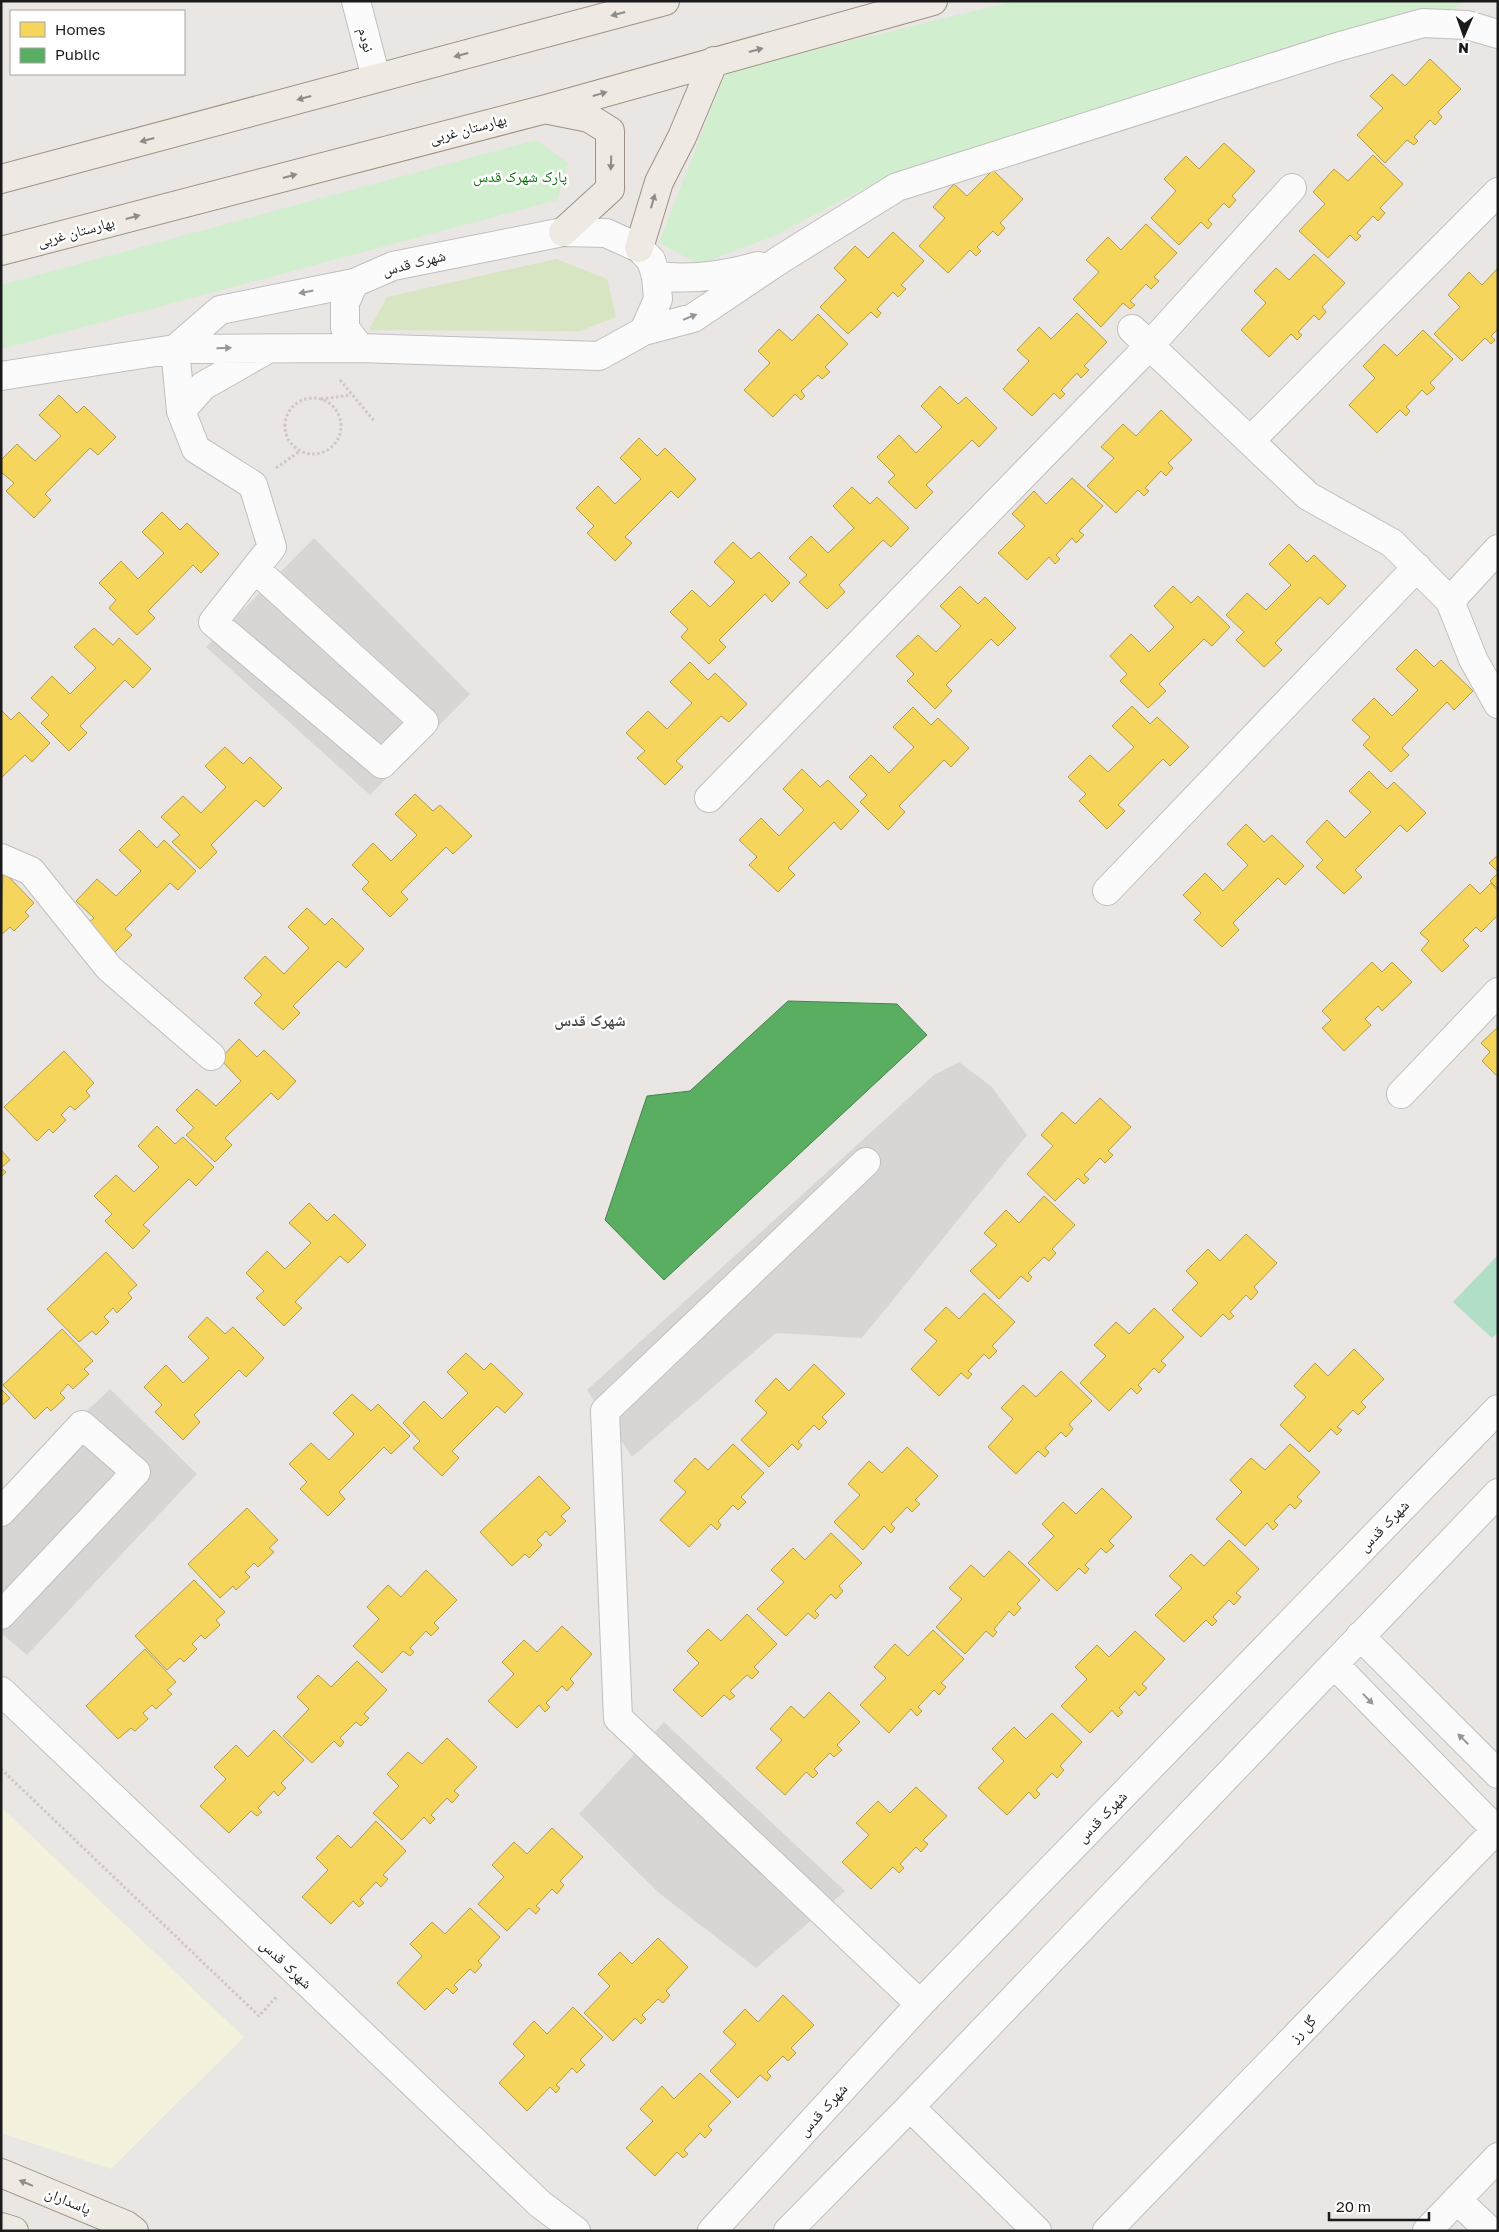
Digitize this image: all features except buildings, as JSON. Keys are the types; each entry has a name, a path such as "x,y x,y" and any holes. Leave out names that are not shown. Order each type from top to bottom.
{"main road":[{"path":"1,179 665,1"},
{"name":"بهارستان غربی","path":"1,251 546,109 933,1"},
{"path":"639,248 659,182 682,137 714,61"},
{"path":"546,109 589,118 610,131 610,190 563,232"},
{"name":"پاسداران","path":"1,2173 126,2225 134,2231"},
{"path":"1,2227 14,2231"}],"street":[{"name":"نودم","path":"356,1 376,78"},
{"path":"1,376 175,349 312,347 599,356 644,331 693,318 780,259 897,187 1337,47 1423,23 1467,25 1498,34"},
{"path":"709,798 1141,338 1292,188"},
{"path":"1250,441 1498,192"},
{"name":"شهرک قدس","path":"175,349 220,310 354,283 393,266 563,232 606,233 639,248 651,260 656,276 658,299 644,331"},
{"path":"656,276 677,278 726,275 780,259"},
{"path":"354,283 346,303 345,328 360,348"},
{"path":"1141,338 1308,496 1392,542 1417,567 1450,601 1473,659 1498,704"},
{"path":"181,412 203,386 271,347"},
{"path":"175,349 181,412 196,449 253,485 272,547 213,622 382,764 424,722 255,569"},
{"path":"1450,601 1498,549"},
{"path":"1107,891 1417,567"},
{"path":"1,858 31,871 109,968 211,1056"},
{"path":"1401,1094 1498,992"},
{"path":"866,1162 605,1411 618,1718 920,2004"},
{"name":"شهرک قدس","path":"712,2231 920,2004 1498,1409"},
{"path":"1,1512 82,1425 136,1472 1,1615"},
{"path":"788,2231 910,2107 1498,1493"},
{"path":"1360,1636 1498,1774"},
{"path":"1334,1664 1497,1830"},
{"name":"شهرک قدس","path":"1,1691 540,2204 576,2231"},
{"name":"گل رز","path":"1107,2231 1497,1830"},
{"path":"910,2107 1038,2231"},
{"path":"1427,2231 1498,2157"},
{"path":"1457,2200 1490,2231"}],"path":[{"path":"312,347 375,422"},
{"path":"320,399 336,410 341,428 339,438 333,446 317,454 308,454 293,445 288,438 286,421 294,405 301,401 352,395"},
{"path":"1,1769 259,2016 297,1974"}],"shaded area":[{"path":"314,538 470,694 370,795 206,647"},
{"path":"959,1062 992,1087 1027,1135 862,1338 776,1333 632,1457 587,1390 934,1075"},
{"path":"110,1389 197,1474 27,1655 1,1633 1,1492"},
{"path":"664,1722 845,1891 756,1968 659,1893 579,1814"},
{"path":"1,1807 244,2037 111,2169 1,2133"}],"green space":[{"path":"1016,1 1464,1 1454,9 892,174 774,236 699,264 659,243 726,71"},
{"name":"پارک شهرک قدس","path":"536,140 568,163 557,200 1,349 1,285"},
{"path":"556,259 607,279 616,317 580,331 369,330 387,297"},
{"path":"1498,1255 1498,1332 1492,1338 1453,1302"}],"district":[{"name":"شهرک قدس","path":"590,1020"}]}
